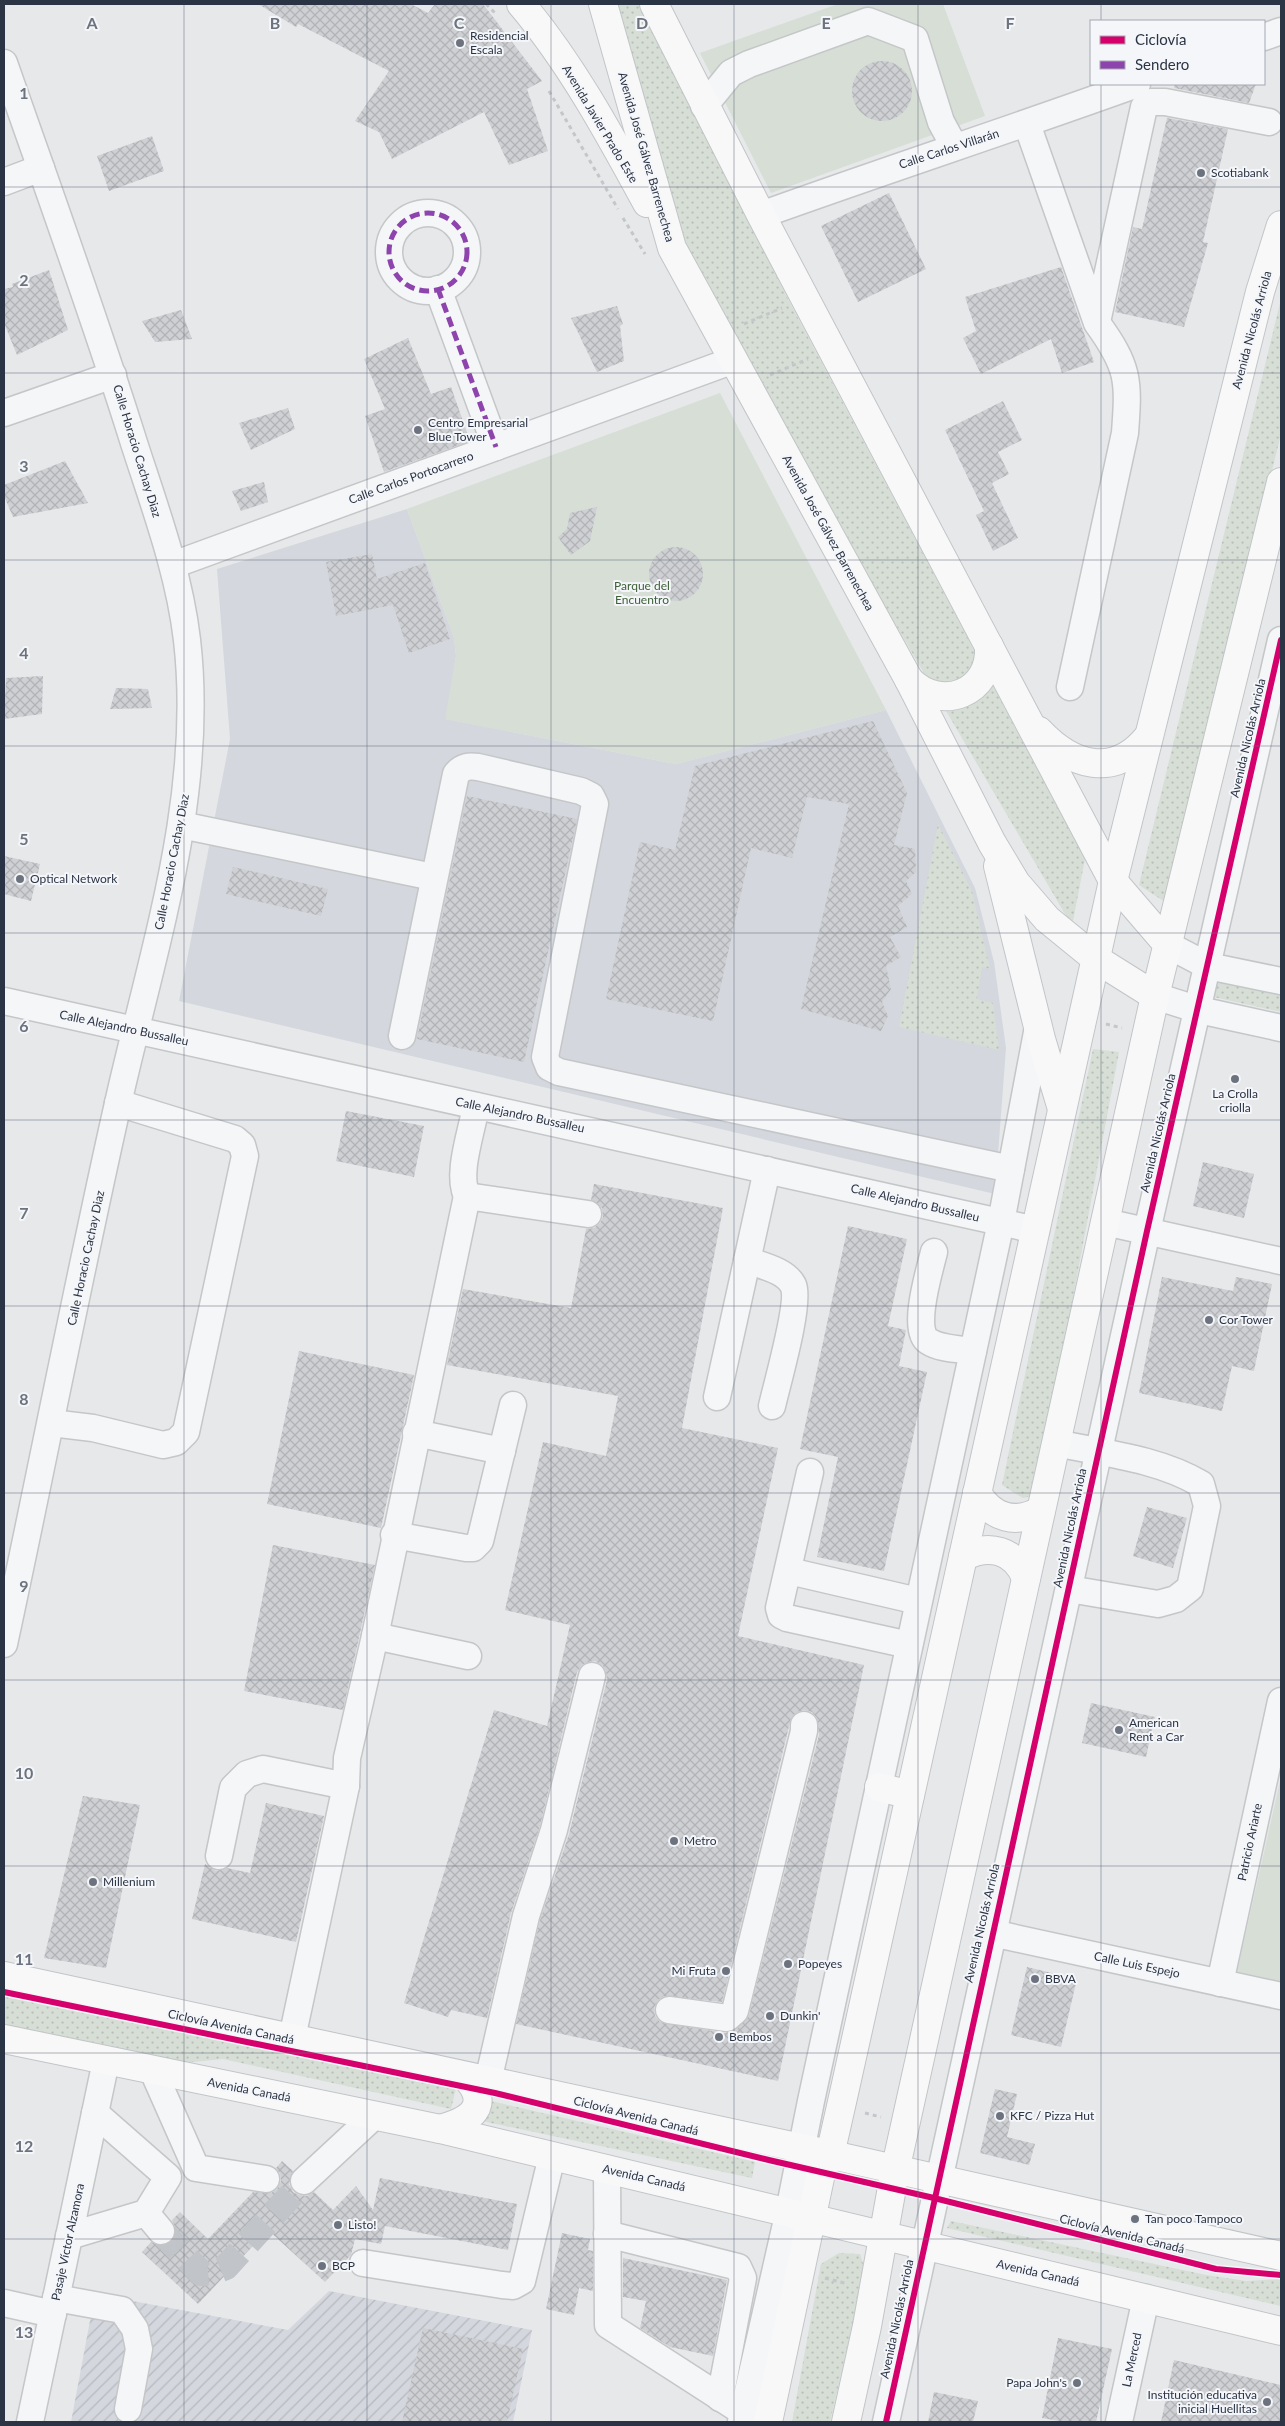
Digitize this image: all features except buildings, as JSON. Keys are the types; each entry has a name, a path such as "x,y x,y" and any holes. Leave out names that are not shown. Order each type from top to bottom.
{"main road":[{"name":"Avenida Javier Prado Este","path":"521,4 545,34 573,77 622,158 672,248"},
{"name":"Avenida José Gálvez Barrenechea","path":"603,4 672,248 909,680 992,843 1030,902 1066,936 1096,959 1156,996"},
{"path":"654,4 704,106 761,215 1113,881 1168,945"},
{"name":"Avenida Nicolás Arriola","path":"751,2419 800,2215 830,2155 1113,881 1148,737 1271,288 1281,225"},
{"path":"846,2422 867,2326 895,2171 1105,1222 1168,945 1281,482"},
{"path":"909,680 930,695 947,697 963,693 977,683 986,669 989,646"},
{"path":"1026,717 1062,751 1088,763 1104,764 1124,758 1141,746 1148,737"},
{"path":"992,843 1038,1027 1062,1111"},
{"path":"977,1493 989,1509 1007,1518 1025,1518 1041,1510"},
{"path":"963,1557 974,1551 998,1550 1016,1560 1026,1578"},
{"path":"879,1787 910,1795"},
{"path":"4,1976 801,2148 895,2171 1281,2256"},
{"name":"Avenida Canadá","path":"4,2039 440,2129 1281,2331"},
{"path":"440,2129 469,2118 476,2109 478,2099 476,2078"}],"street":[{"path":"704,106 731,73 868,21 915,39 941,122 954,146"},
{"path":"1265,37 1281,31"},
{"name":"Calle Horacio Cachay Diaz","path":"4,63 113,375 173,565 184,622 190,679 190,737 181,825 118,1103 4,1644"},
{"name":"Calle Carlos Villarán","path":"761,215 954,146 1027,124 1133,85"},
{"path":"1097,323 1144,107 1151,102 1165,102 1269,122"},
{"path":"1027,124 1097,323 1110,341 1126,375 1127,405 1125,433 1070,687"},
{"path":"4,182 41,168"},
{"path":"438,289 496,447"},
{"name":"Calle Carlos Portocarrero","path":"173,565 734,360"},
{"path":"4,413 113,375"},
{"name":"Avenida Nicolás Arriola","path":"886,2422 1098,1451 1281,640"},
{"path":"402,1036 433,877 456,774 460,769 469,766 478,767 581,791 591,796 595,804 545,1057 549,1067 559,1072 1011,1169"},
{"path":"181,825 433,877"},
{"path":"1168,945 1208,966 1281,981"},
{"path":"1156,996 1199,1010 1281,1028"},
{"name":"Calle Alejandro Bussalleu","path":"4,1001 1036,1230"},
{"name":"Avenida Nicolás Arriola","path":"800,2215 801,2148 1001,1222 1038,1027"},
{"path":"52,1422 93,1428 163,1445 176,1442 186,1432 246,1156 242,1145 235,1139 118,1103"},
{"path":"292,2038 346,1786 347,1758 375,1636 394,1535 467,1196 462,1187 463,1168 476,1106"},
{"path":"717,1397 767,1170"},
{"path":"467,1196 588,1214"},
{"path":"1105,1222 1281,1261"},
{"path":"934,1252 922,1309 921,1331 926,1340 937,1345 973,1351"},
{"path":"747,1260 785,1275 794,1287 795,1306 772,1406"},
{"path":"394,1535 466,1548 473,1548 480,1542 513,1406"},
{"path":"416,1433 502,1451"},
{"path":"1056,1444 1098,1451 1182,1473 1201,1484 1207,1506 1190,1588 1176,1599 1158,1604 1069,1589"},
{"path":"810,1472 789,1571 779,1608 781,1615 787,1618 909,1645"},
{"path":"789,1571 918,1601"},
{"path":"375,1636 468,1656"},
{"path":"476,2078 554,1830 592,1676"},
{"name":"Patricio Ariarte","path":"1220,1983 1276,1750 1281,1701"},
{"path":"669,2010 727,2018 735,2011 804,1731 804,1724"},
{"path":"219,1856 233,1788 247,1774 263,1769 346,1786"},
{"name":"Calle Luis Espejo","path":"992,1932 1281,1996"},
{"name":"Pasaje Víctor Alzamora","path":"30,2422 106,2061"},
{"path":"153,2071 196,2168"},
{"path":"95,2113 168,2177"},
{"path":"304,2181 374,2116"},
{"path":"362,2263 502,2286 514,2286 522,2281 552,2156"},
{"path":"168,2177 196,2168 266,2179"},
{"path":"607,2170 608,2325 751,2419"},
{"path":"69,2236 154,2222 168,2177"},
{"path":"607,2234 738,2267 741,2270 743,2278 720,2398"},
{"name":"La Merced","path":"1119,2422 1146,2298"},
{"path":"4,2303 122,2310 135,2329 139,2349 128,2409"}],"path":[{"path":"719,335 805,298"},
{"path":"746,384 832,349"},
{"path":"1102,1023 1123,1028"},
{"path":"860,2112 884,2117"},
{"path":"824,2278 856,2286"}],"shaded area":[{"path":"407,509 454,638 456,656 446,719 676,764 886,710 975,888 994,962 1006,1048 995,1194 179,1001 230,739 217,569"},
{"path":"329,2291 532,2330 513,2422 71,2422 95,2294 288,2330"}],"green space":[{"path":"615,4 641,4 790,303 1085,859 1072,926 723,330 662,187"},
{"path":"838,4 943,4 985,116 771,193 700,53"},
{"path":"1281,299 1281,434 1165,902 1139,885"},
{"name":"Parque del Encuentro","path":"720,393 886,710 676,764 445,719 456,656 454,638 407,509"},
{"path":"938,824 972,891 990,969 982,967 977,999 993,1003 999,1050 899,1027"},
{"path":"1214,977 1281,992 1281,1012 1209,996"},
{"path":"1093,1049 1119,1052 1036,1495 1023,1498 1002,1485"},
{"path":"1281,1777 1281,1982 1237,1972"},
{"path":"4,1996 456,2088 451,2109 223,2059 183,2063 4,2027"},
{"path":"491,2101 755,2162 752,2178 477,2120"},
{"path":"951,2221 1206,2275 1246,2281 1281,2279 1281,2306 947,2228"},
{"path":"839,2253 860,2254 865,2270 830,2422 792,2422 821,2264"}],"tunnel":[{"path":"161,2231 201,2273 214,2272 226,2267 304,2181"}],"marked path":[{"path":"428,213 443,216 456,224 464,237 467,252 464,267 456,280 443,288 428,291 413,288 400,280 392,267 389,252 392,237 400,224 413,216 428,213"},
{"path":"438,289 496,447"}],"cycle path":[{"path":"886,2422 1147,1231 1281,640"},
{"name":"Ciclovía Avenida Canadá","path":"4,1992 495,2093 934,2198 1216,2269 1281,2275"}],"place":[{"name":"Residencial Escala","path":"460,43"},
{"name":"Scotiabank","path":"1201,173"},
{"name":"Centro Empresarial Blue Tower","path":"418,430"},
{"name":"Optical Network","path":"20,879"},
{"name":"La Crolla criolla","path":"1235,1079"},
{"name":"Cor Tower","path":"1209,1320"},
{"name":"American Rent a Car","path":"1119,1730"},
{"name":"Metro","path":"674,1841"},
{"name":"Millenium","path":"93,1882"},
{"name":"Popeyes","path":"788,1964"},
{"name":"Mi Fruta","path":"726,1971"},
{"name":"BBVA","path":"1035,1979"},
{"name":"Dunkin'","path":"770,2016"},
{"name":"Bembos","path":"719,2037"},
{"name":"KFC / Pizza Hut","path":"1000,2116"},
{"name":"Tan poco Tampoco","path":"1135,2219"},
{"name":"Listo!","path":"338,2225"},
{"name":"BCP","path":"322,2266"},
{"name":"Papa John's","path":"1077,2383"},
{"name":"Institución educativa inicial Huellitas","path":"1267,2402"}]}
